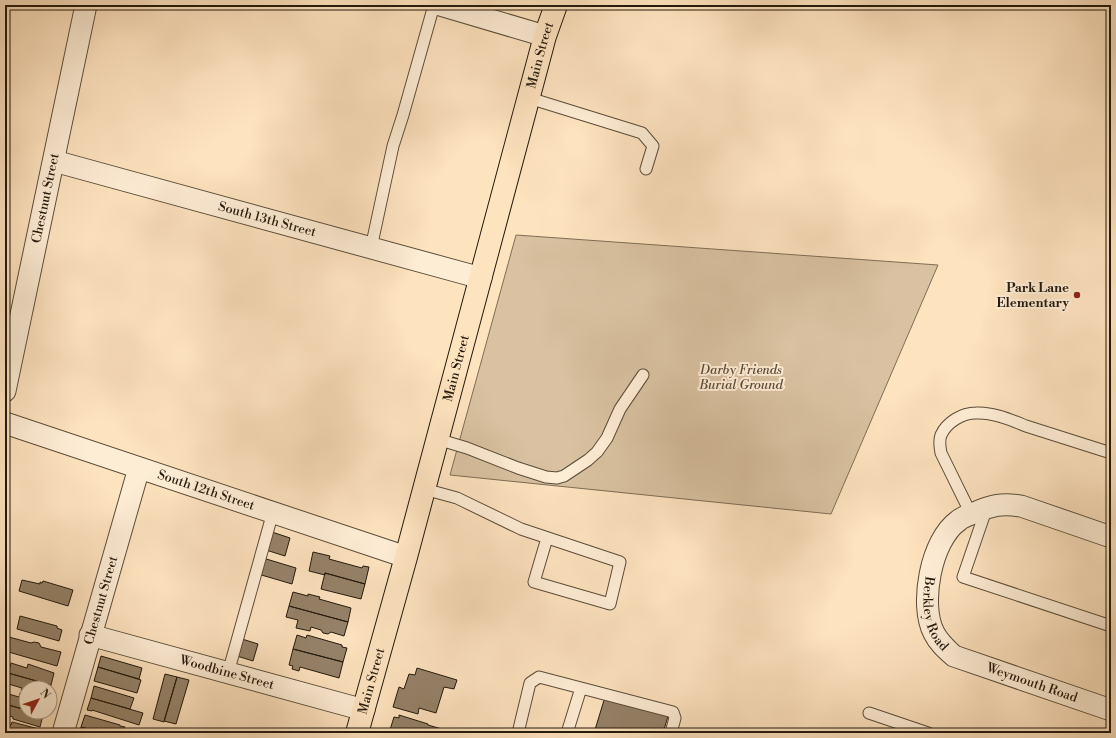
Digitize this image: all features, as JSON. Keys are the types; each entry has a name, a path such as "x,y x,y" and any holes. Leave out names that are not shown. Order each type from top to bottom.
{"main road":[{"name":"Main Street","path":"357,733 406,557 528,98 545,36 556,5"}],"street":[{"name":"Chestnut Street","path":"5,391 86,5"},
{"path":"440,5 545,36"},
{"name":"South 13th Street","path":"54,161 481,278"},
{"name":"South 12th Street","path":"5,423 406,557"},
{"name":"Chestnut Street","path":"63,733 139,468"},
{"name":"Berkley Road","path":"954,656 941,645 933,632 926,598 929,576 939,546 948,530 958,520 979,510 1006,504 1021,506 1111,536"},
{"name":"Woodbine Street","path":"90,635 364,710"},
{"name":"Weymouth Road","path":"954,656 1111,710"}],"lane":[{"path":"371,248 393,146 434,5"},
{"path":"528,98 642,133 653,146 646,170"},
{"path":"437,439 467,448 546,477 557,478 564,476 597,452 607,438 620,409 643,374"},
{"path":"1111,453 997,416 976,413 965,415 953,421 941,436 940,446 941,453 979,510 963,577 1111,626"},
{"path":"424,489 457,498 521,528 620,562 610,604 534,582 547,538"},
{"path":"228,673 273,512"},
{"path":"518,733 530,683 539,677 673,712 675,718 670,733"},
{"path":"567,733 581,688"},
{"path":"869,713 928,733"}],"green space":[{"name":"Darby Friends Burial Ground","path":"516,235 938,265 831,514 450,475"}],"building":[{"path":"272,532 290,538 285,556 266,550"},
{"path":"313,552 330,556 329,559 362,568 363,566 369,567 365,584 325,573 325,575 309,571"},
{"path":"263,558 296,568 292,584 258,574"},
{"path":"325,573 365,584 361,599 321,589"},
{"path":"22,580 40,584 40,582 42,583 43,581 73,590 68,606 19,591"},
{"path":"293,592 308,596 308,594 320,597 319,599 351,608 348,622 289,606"},
{"path":"289,606 348,622 344,636 331,632 328,634 323,633 321,630 311,627 310,631 296,628 298,620 286,617"},
{"path":"20,616 57,626 57,628 62,630 59,641 17,629"},
{"path":"297,635 306,638 307,635 342,645 342,647 347,648 343,662 293,649"},
{"path":"9,637 31,643 39,643 41,647 61,652 57,666 5,651"},
{"path":"242,639 258,644 253,661 237,656"},
{"path":"293,649 343,662 339,678 300,667 299,671 292,669 293,666 289,665"},
{"path":"101,656 142,668 139,679 98,667"},
{"path":"11,663 27,668 28,664 54,673 52,680 33,680 8,673"},
{"path":"98,667 141,680 137,693 94,681"},
{"path":"417,668 457,680 454,689 444,687 436,713 419,708 418,714 393,707 399,687 404,689 409,674 415,675"},
{"path":"8,673 33,680 18,680 18,687 5,683"},
{"path":"165,674 177,677 164,722 153,719"},
{"path":"177,677 189,680 176,724 164,721"},
{"path":"94,686 134,698 130,709 91,698"},
{"path":"5,693 18,697 18,708 5,704"},
{"path":"605,697 668,716 663,733 594,733"},
{"path":"91,698 143,713 139,725 92,710 87,710"},
{"path":"5,704 18,708 18,720 42,720 40,727 13,719 13,717 5,715"},
{"path":"85,715 125,727 123,733 104,733 81,727"},
{"path":"399,715 452,733 389,733 394,717 399,718"},
{"path":"12,722 39,729 38,733 5,733 5,723 11,725"},
{"path":"81,727 104,733 80,733"}],"place":[{"name":"Park Lane Elementary","path":"1077,295"}]}
